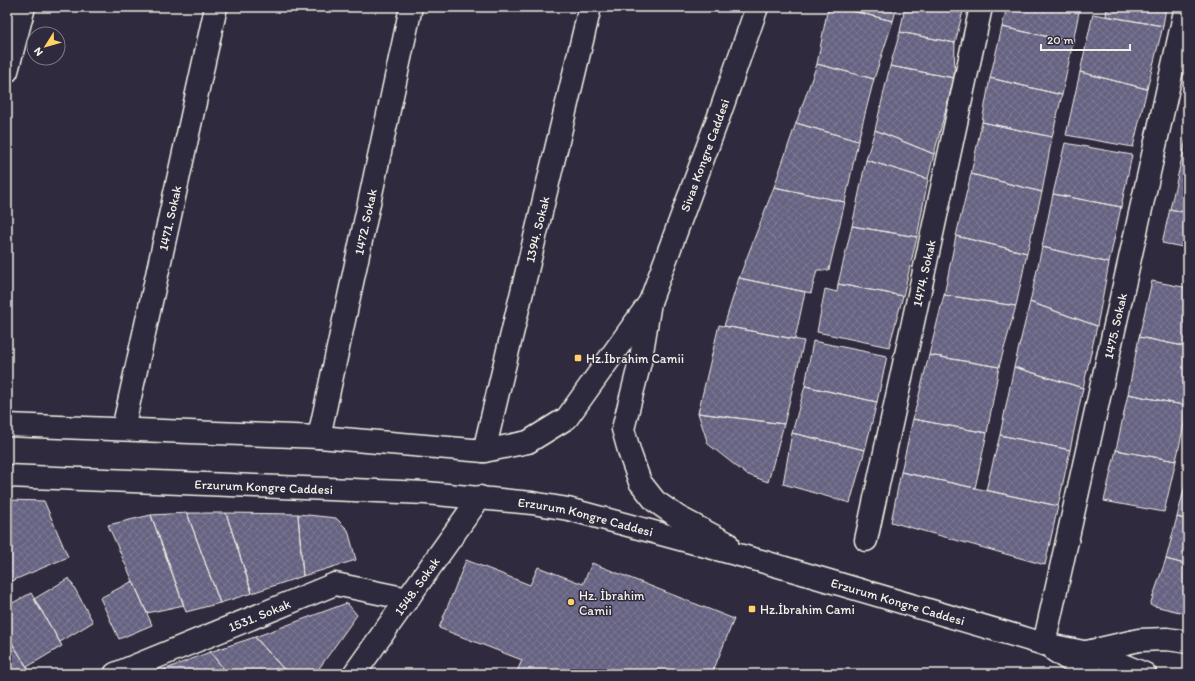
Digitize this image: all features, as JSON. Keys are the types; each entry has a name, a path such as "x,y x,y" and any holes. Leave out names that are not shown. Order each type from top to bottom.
{"street":[{"path":"7,70 11,38 24,7"},
{"name":"1471. Sokak","path":"124,428 216,7"},
{"name":"1472. Sokak","path":"319,437 411,7"},
{"name":"1394. Sokak","path":"484,452 590,7"},
{"name":"Sivas Kongre Caddesi","path":"757,7 720,113 650,302 641,358 623,429 640,482 655,500 678,517 761,560"},
{"name":"1474. Sokak","path":"866,540 981,7"},
{"name":"1475. Sokak","path":"1044,644 1186,7"},
{"name":"Sivas Kongre Caddesi","path":"484,452 528,442 568,418 650,302"},
{"path":"7,425 124,428 319,437 484,452"},
{"name":"Erzurum Kongre Caddesi","path":"7,476 426,493 532,503 568,509 761,560 1044,644 1098,655 1145,674"},
{"name":"1548. Sokak","path":"354,674 480,498"},
{"name":"1531. Sokak","path":"115,674 335,584 408,598"},
{"path":"1085,653 1139,640 1167,639 1188,642"},
{"path":"1044,644 1091,674"}],"building":[{"path":"828,7 836,7 893,21 874,79 817,64"},
{"path":"836,7 897,7 893,21"},
{"path":"905,7 964,7 955,43 900,32"},
{"path":"1007,7 1080,7 1073,42 1002,27"},
{"path":"1107,7 1166,7 1163,26 1106,16"},
{"path":"1093,14 1163,26 1147,89 1080,72"},
{"path":"1002,27 1073,42 1062,95 990,78"},
{"path":"900,32 955,43 954,78 890,66"},
{"path":"817,64 874,79 858,141 796,123"},
{"path":"890,66 954,78 934,154 875,130"},
{"path":"1080,72 1147,89 1133,147 1066,135"},
{"path":"990,78 1062,95 1052,137 982,122"},
{"path":"982,122 1052,137 1042,192 971,174"},
{"path":"796,123 858,141 845,202 774,187"},
{"path":"875,130 934,154 928,179 866,160"},
{"path":"1186,140 1188,141 1188,213 1170,209"},
{"path":"1065,143 1132,155 1121,207 1053,194"},
{"path":"866,160 928,179 917,237 852,226"},
{"path":"971,174 1042,192 1027,253 956,236"},
{"path":"774,187 845,202 829,270 817,270 811,293 739,278"},
{"path":"1053,194 1121,207 1109,263 1042,247"},
{"path":"1170,209 1188,213 1188,248 1162,243"},
{"path":"852,226 917,237 903,296 838,284"},
{"path":"956,236 1027,253 1016,306 944,295"},
{"path":"1042,247 1109,263 1097,326 1030,302"},
{"path":"739,278 805,292 795,339 724,326"},
{"path":"1152,281 1188,288 1188,347 1139,337"},
{"path":"838,284 903,296 889,347 817,332 825,289 837,292"},
{"path":"944,295 1016,306 999,367 929,355"},
{"path":"1030,302 1097,326 1083,388 1014,367"},
{"path":"719,325 804,341 784,424 698,413"},
{"path":"1139,337 1188,347 1188,406 1128,394"},
{"path":"813,341 887,356 877,402 805,386"},
{"path":"929,355 999,367 987,433 913,419"},
{"path":"1014,367 1083,388 1070,450 1000,435"},
{"path":"805,386 877,402 865,450 792,433"},
{"path":"1128,394 1188,406 1176,461 1116,450"},
{"path":"698,413 784,424 768,482 746,474 708,444"},
{"path":"913,419 987,433 975,488 901,472"},
{"path":"792,433 865,450 850,503 783,484"},
{"path":"1000,435 1070,450 1058,506 986,490"},
{"path":"1116,450 1176,461 1164,512 1104,501"},
{"path":"901,472 1058,506 1045,565 891,522"},
{"path":"1188,474 1188,520 1177,517"},
{"path":"7,500 44,501 68,557 7,583"},
{"path":"187,513 220,603 186,612 151,515"},
{"path":"187,513 226,513 252,593 220,603"},
{"path":"226,513 298,514 303,576 252,593"},
{"path":"298,514 336,518 348,530 356,560 303,576"},
{"path":"151,515 184,605 147,613 108,525"},
{"path":"1177,517 1188,520 1188,565 1166,559"},
{"path":"1166,559 1188,565 1188,614 1150,605"},
{"name":"Hz. İbrahim Camii","path":"466,560 530,585 538,567 583,584 592,563 734,619 712,674 516,674 522,660 439,628"},
{"path":"69,578 93,622 60,642 34,599"},
{"path":"133,581 152,625 119,639 100,598"},
{"path":"31,593 62,646 27,667 7,635 7,606"},
{"path":"347,603 357,615 315,674 288,674 255,637"},
{"path":"7,635 27,667 31,674 7,674"},
{"path":"255,637 288,674 228,674 210,652"},
{"path":"210,652 228,674 160,674 158,672"}],"place":[{"name":"Hz.İbrahim Camii","path":"578,358"},
{"name":"Hz. İbrahim Camii","path":"571,602"},
{"name":"Hz.İbrahim Cami","path":"752,609"}]}
